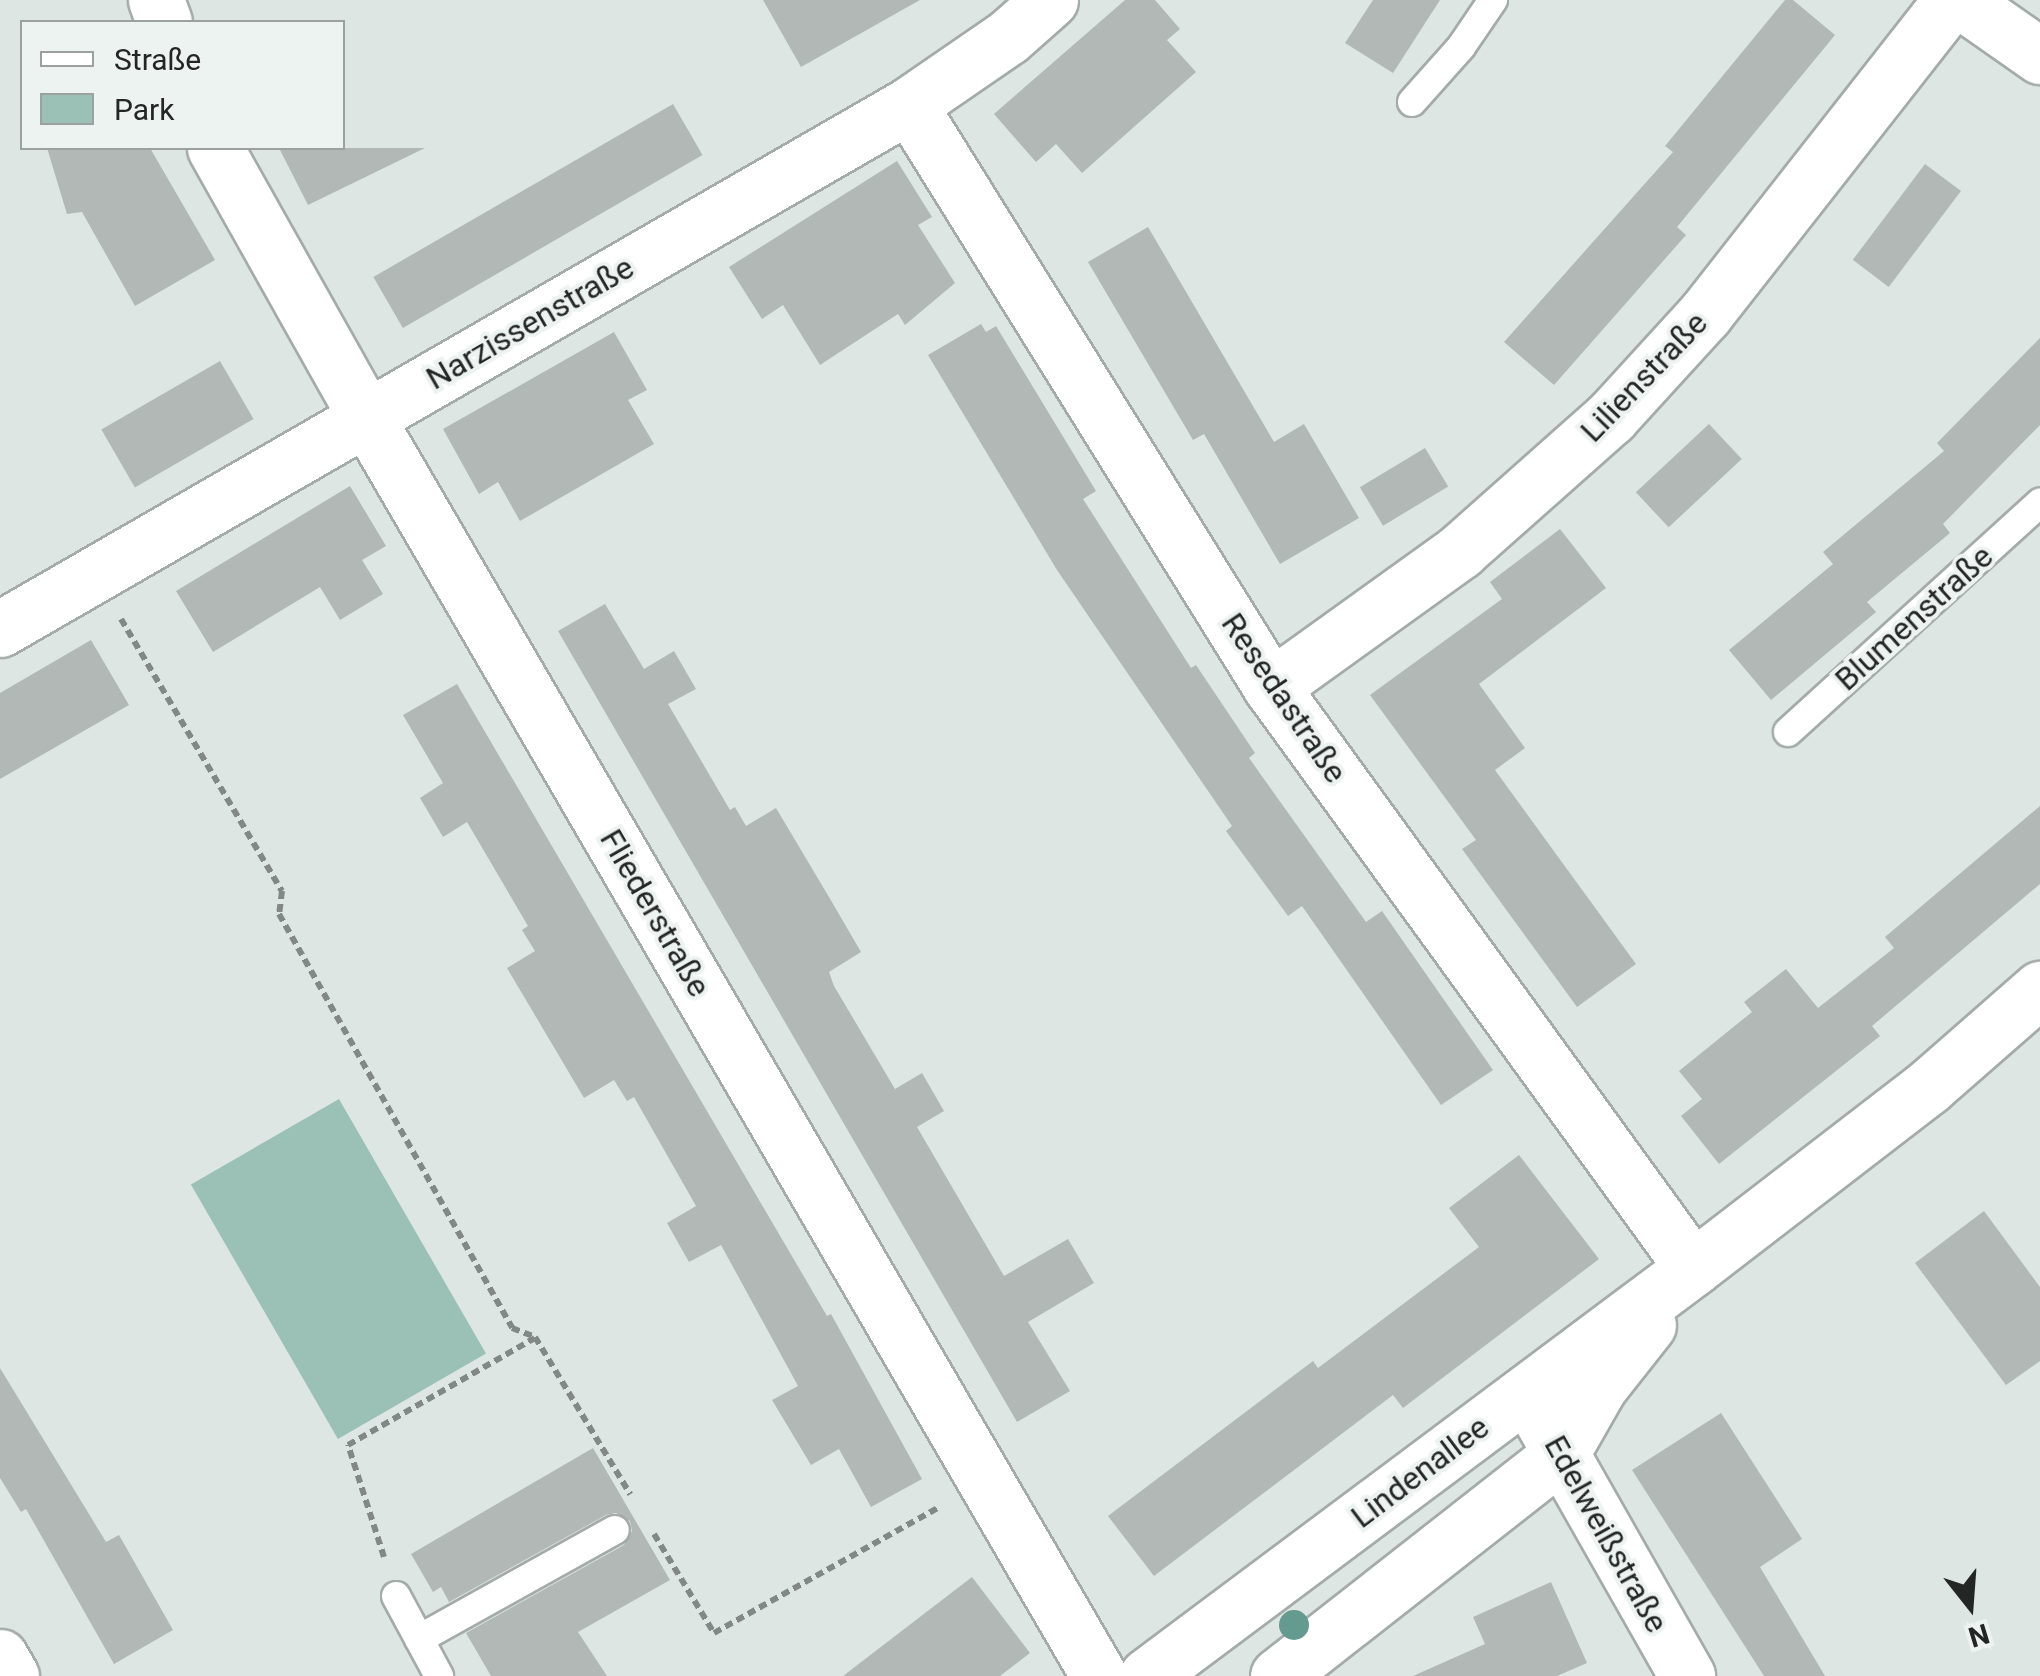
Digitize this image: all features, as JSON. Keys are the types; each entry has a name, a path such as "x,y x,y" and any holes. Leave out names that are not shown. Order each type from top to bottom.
{"street":[{"name":"Narzissenstraße","path":"0,630 909,105 1008,37 1050,0"},
{"name":"Lilienstraße","path":"1272,687 1460,551 1611,417 1706,314 1951,0"},
{"path":"1960,0 2040,56"},
{"name":"Resedastraße","path":"909,105 1272,687 1694,1268"},
{"name":"Fliederstraße","path":"215,150 366,417 1099,1676"},
{"name":"Lindenallee","path":"1147,1676 1694,1268 1928,1087 2040,990"},
{"name":"Lindenallee","path":"1278,1676 1561,1454 1599,1387 1694,1268"},
{"name":"Edelweißstraße","path":"1527,1392 1687,1676"},
{"path":"0,1657 11,1676"}],"lane":[{"path":"1412,102 1461,47 1493,0"},
{"name":"Blumenstraße","path":"1788,732 2040,503"},
{"path":"420,1640 615,1530"},
{"path":"396,1596 439,1676"}],"path":[{"path":"95,574 282,891 279,914 512,1328 536,1337 634,1502"},
{"path":"396,1596 348,1445 536,1337"},
{"path":"644,1518 714,1633 986,1481"}],"green space":[{"path":"339,1099 486,1354 338,1439 191,1184"}],"building":[{"path":"763,0 920,0 801,67"},
{"path":"1125,0 1155,0 1180,29 1167,40 1196,72 1082,173 1056,144 1036,162 994,114"},
{"path":"1373,0 1440,0 1393,73 1345,43"},
{"path":"1785,0 1793,0 1835,35 1677,227 1686,235 1554,385 1504,342 1673,152 1665,146"},
{"path":"673,104 702,155 403,328 373,277"},
{"path":"425,148 308,205 280,150"},
{"path":"48,150 151,150 215,260 135,306 82,212 67,214"},
{"path":"897,161 932,217 918,225 955,283 905,325 898,314 820,365 783,305 762,319 729,267"},
{"path":"1925,164 1961,191 1889,287 1853,260"},
{"path":"1148,227 1274,442 1304,424 1359,518 1280,564 1204,434 1193,440 1088,262"},
{"path":"981,324 986,332 996,326 1096,491 1083,499 1191,668 1196,665 1255,753 1249,758 1366,922 1382,911 1493,1070 1441,1105 1302,906 1288,916 1226,831 1232,826 1057,570 928,355"},
{"path":"614,332 647,390 628,400 654,444 520,521 498,482 479,494 443,429"},
{"path":"2040,338 2040,425 1943,524 1950,533 1867,602 1876,612 1771,700 1729,650 1833,564 1823,552 1944,451 1937,443"},
{"path":"220,361 254,419 135,488 101,430"},
{"path":"1709,424 1742,459 1669,527 1636,492"},
{"path":"1425,448 1448,487 1383,526 1360,487"},
{"path":"350,486 386,546 362,560 383,594 340,620 320,587 213,652 176,591"},
{"path":"1560,529 1606,588 1479,684 1525,748 1495,770 1636,964 1577,1007 1462,849 1476,840 1370,695 1502,599 1490,582"},
{"path":"605,604 644,669 674,651 696,689 668,704 730,810 735,807 746,826 776,808 829,897 861,952 829,972 834,986 895,1089 922,1073 944,1111 917,1127 1004,1276 1068,1239 1094,1283 1028,1322 1070,1391 1017,1422 558,631"},
{"path":"91,640 129,705 0,779 0,693"},
{"path":"457,684 827,1316 831,1314 922,1479 871,1507 839,1449 811,1465 772,1400 798,1386 721,1245 689,1262 667,1223 696,1206 634,1097 627,1101 614,1080 584,1098 507,968 535,951 522,930 528,926 467,822 443,837 420,798 443,783 403,715"},
{"path":"2040,806 2040,884 1872,1026 1880,1036 1719,1164 1681,1116 1702,1099 1679,1071 1752,1012 1744,1002 1786,969 1818,1008 1894,948 1885,937"},
{"path":"1519,1155 1599,1259 1403,1408 1393,1395 1154,1576 1108,1516 1313,1361 1318,1368 1479,1247 1449,1208"},
{"path":"1984,1211 2040,1287 2040,1361 2006,1385 1915,1263"},
{"path":"0,1368 106,1542 119,1535 173,1630 114,1664 26,1509 21,1512 0,1478"},
{"path":"1721,1413 1802,1539 1760,1567 1825,1676 1764,1676 1632,1470"},
{"path":"593,1448 670,1580 578,1632 607,1676 491,1676 466,1633 624,1545 632,1531 630,1521 616,1513 606,1515 449,1602 441,1587 433,1592 411,1554"},
{"path":"972,1577 1030,1653 1000,1676 843,1676"},
{"path":"1551,1582 1587,1663 1557,1676 1413,1676 1485,1644 1473,1617"}]}
